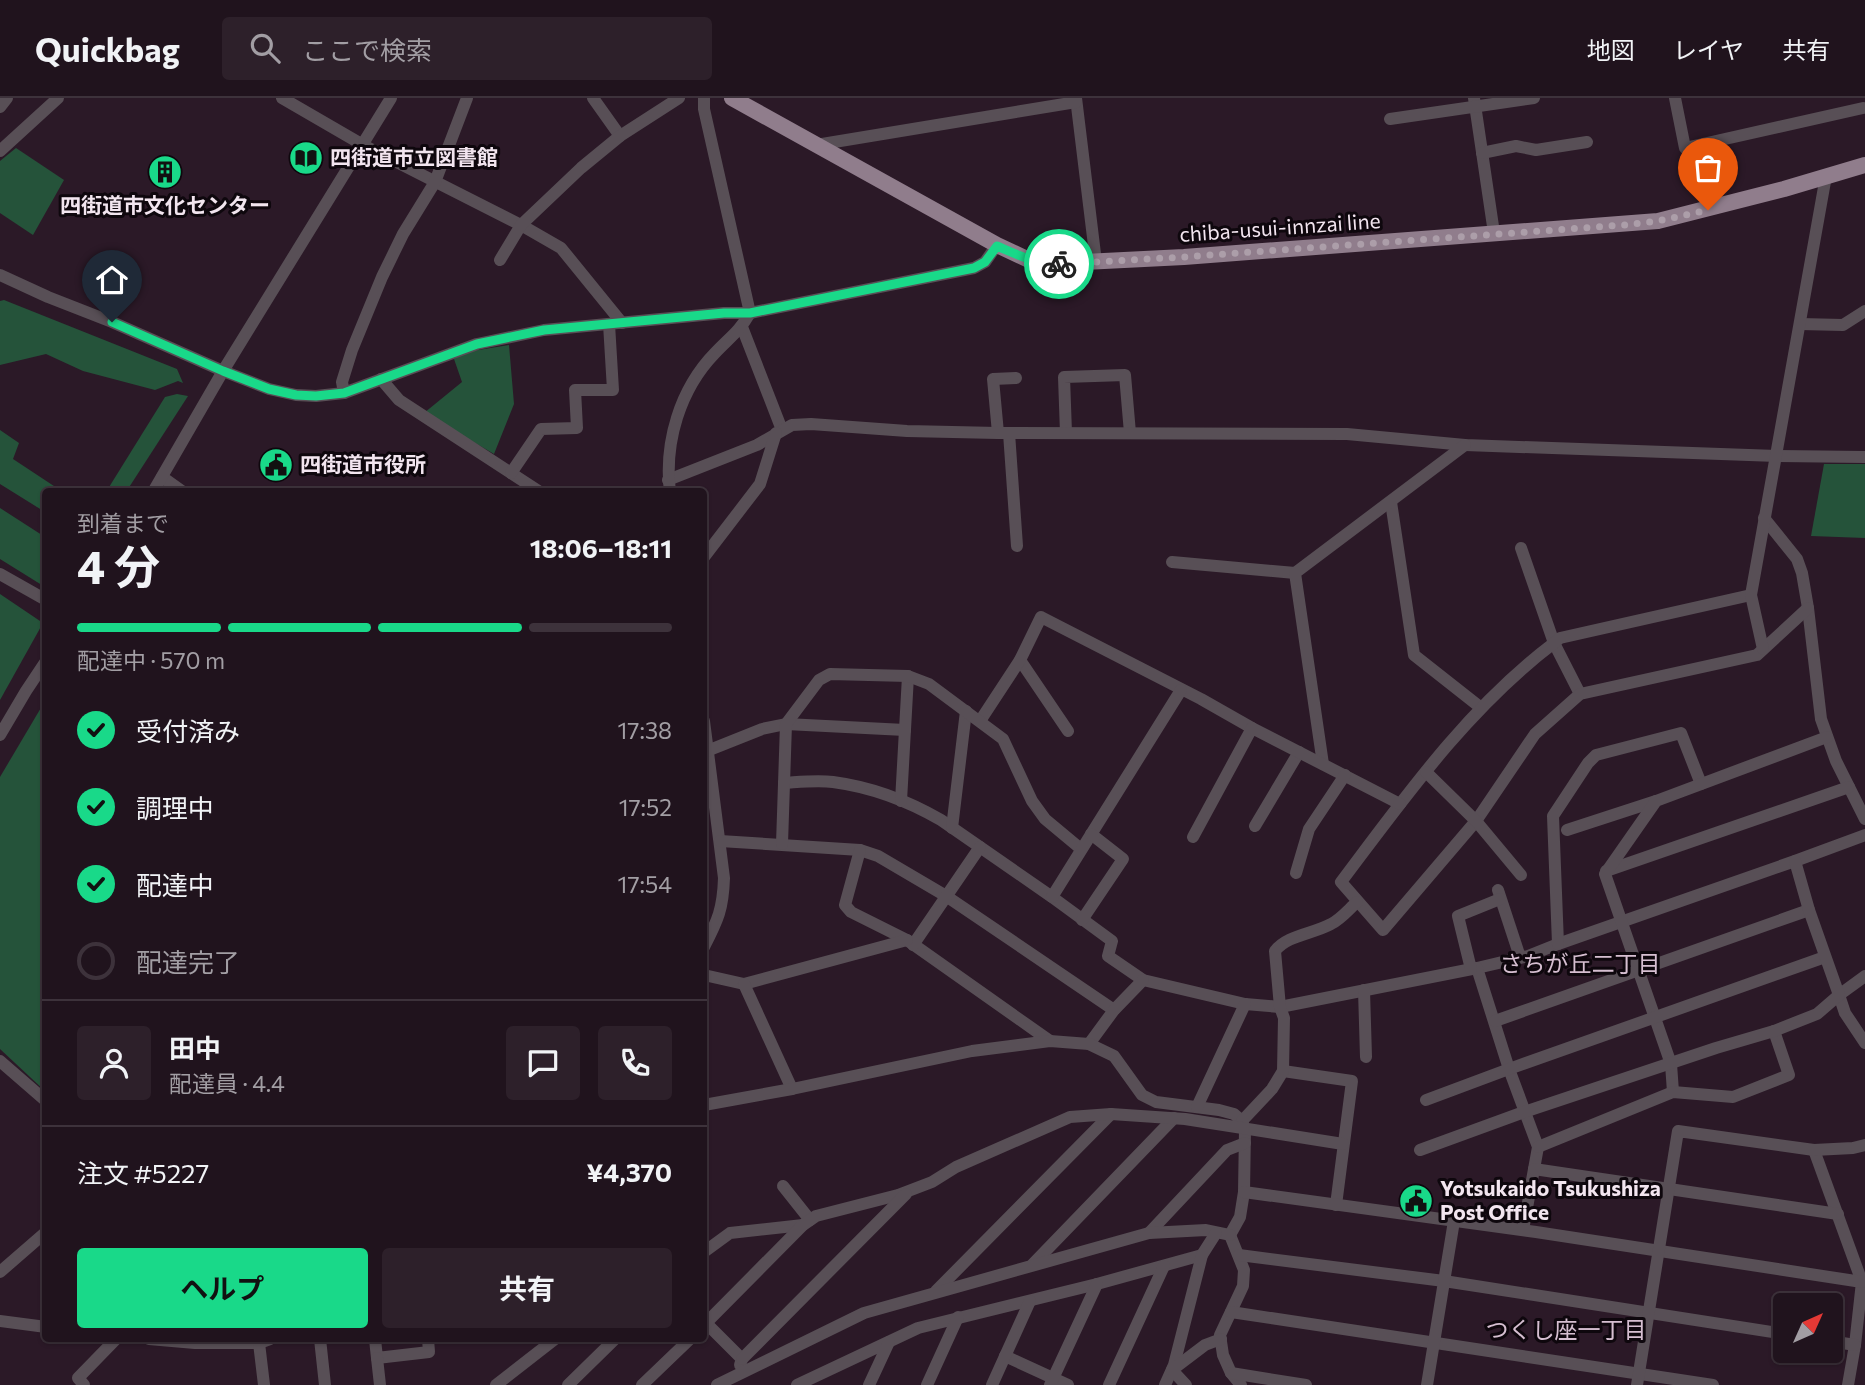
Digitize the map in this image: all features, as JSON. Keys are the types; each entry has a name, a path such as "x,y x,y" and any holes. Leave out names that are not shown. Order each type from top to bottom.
{"main road":[{"name":"chiba-usui-innzai line","path":"732,98 997,246 1044,264 1658,221 1749,199 1865,165"}],"street":[{"path":"0,107 7,98"},
{"path":"0,151 58,98"},
{"path":"282,98 363,145 561,248 615,323 613,390 575,390 577,428 541,429 512,473"},
{"path":"155,488 223,371 391,98"},
{"path":"344,393 342,382 352,350 403,234 435,182 467,98"},
{"path":"593,98 620,136"},
{"path":"500,260 521,225 581,167 620,136 679,98"},
{"path":"704,98 704,109 750,313 742,327 713,354 687,389 674,428 669,486 757,445 792,425 811,424 1004,433 1347,434 1465,445 1865,457"},
{"path":"1390,119 1474,102 1534,98"},
{"path":"1675,98 1685,148 1864,109 1854,98"},
{"path":"816,145 1076,100 1096,262"},
{"path":"1474,102 1494,233"},
{"path":"1482,153 1516,146 1536,150 1587,142"},
{"path":"1763,649 1751,595 1826,176"},
{"path":"0,275 269,389 316,396 344,393 477,344 544,330 724,313 750,313 974,268 985,262 997,246"},
{"path":"1800,324 1843,326 1865,311"},
{"path":"707,553 760,484 779,431 742,327"},
{"path":"1066,433 1064,377 1125,375 1130,433"},
{"path":"1017,378 993,379 1004,433 1017,546"},
{"path":"381,379 399,400 534,488"},
{"path":"1172,562 1295,573 1465,445"},
{"path":"162,477 177,488"},
{"path":"1391,502 1415,655 1480,708"},
{"path":"1764,518 1797,559 1802,573 1821,719 1865,819"},
{"path":"1521,548 1554,643 1580,694"},
{"path":"1295,573 1323,764"},
{"path":"0,574 42,598"},
{"path":"1751,595 1560,638 1480,708 1400,804 1342,881 1357,902 1382,930 1476,821 1535,734 1580,694 1757,655 1808,608"},
{"path":"981,721 1020,660 1041,617 1400,804"},
{"path":"1020,660 1068,731"},
{"path":"0,735 42,667"},
{"path":"782,845 786,724 819,680 830,674 908,676 929,684 1003,739 1032,801 1045,819 1081,849"},
{"path":"901,801 908,676"},
{"path":"1052,897 1181,690"},
{"path":"952,828 966,711"},
{"path":"707,941 723,903 724,878 707,751 762,729 786,724 905,730"},
{"path":"1193,837 1252,728"},
{"path":"1558,944 1553,816 1596,755 1681,733 1701,784"},
{"path":"1567,830 1656,801 1827,737"},
{"path":"1255,826 1299,752"},
{"path":"1426,772 1476,821 1521,874"},
{"path":"1296,873 1309,829 1345,775"},
{"path":"784,783 832,782 877,792 923,810 1112,941 1108,956 1143,980 1245,1004 1280,1007 1520,957 1795,862 1865,835"},
{"path":"1606,871 1849,787"},
{"path":"1656,801 1605,874 1671,1064 1673,1092"},
{"path":"1082,919 1124,859 1091,834"},
{"path":"720,841 860,850 878,856 946,896 1114,1010"},
{"path":"707,976 744,984 910,943 980,847"},
{"path":"860,850 845,905 851,912 910,943 1049,1041"},
{"path":"1795,862 1845,1013 1865,1043"},
{"path":"1520,957 1499,895 1458,916 1538,1147 1523,1230"},
{"path":"1149,1233 1244,1131 1283,1071 1284,1018 1280,1007 1275,951 1281,943 1333,923 1357,902"},
{"path":"1495,1021 1809,909"},
{"path":"1426,1100 1825,957"},
{"path":"1420,1150 1524,1112 1774,1031 1817,1014 1865,976"},
{"path":"1089,1044 1114,1010 1143,980"},
{"path":"744,984 792,1089"},
{"path":"1364,990 1366,1058"},
{"path":"1196,1107 1245,1004"},
{"path":"1538,1147 1673,1092 1733,1097 1789,1075 1774,1031"},
{"path":"707,1104 972,1051 1049,1041 1089,1044 1114,1056 1142,1095 1156,1102 1234,1114 1244,1131 1244,1192 1240,1217 1230,1235"},
{"path":"0,1061 42,1098"},
{"path":"1283,1071 1352,1081 1336,1205"},
{"path":"707,1320 806,1222 816,1216 909,1191 932,1182 956,1167 1070,1117 1111,1114 1174,1118 1220,1124 1244,1131 1343,1144"},
{"path":"935,1292 1111,1114"},
{"path":"1032,1265 1174,1118"},
{"path":"1638,1379 1678,1131 1814,1150 1853,1148 1865,1144"},
{"path":"1814,1150 1862,1282 1848,1385"},
{"path":"1534,1169 1838,1214"},
{"path":"783,1186 806,1222"},
{"path":"738,1375 741,1359 909,1191"},
{"path":"1244,1192 1523,1230 1862,1282"},
{"path":"1427,1385 1454,1221"},
{"path":"707,1250 730,1233 806,1222"},
{"path":"717,1385 864,1312 1149,1233 1206,1230 1230,1235"},
{"path":"1165,1385 1172,1370 1202,1255 1216,1233"},
{"path":"0,1272 42,1235"},
{"path":"1230,1235 1244,1270 1243,1286 1220,1335 1223,1355 1231,1373 1241,1385"},
{"path":"797,1385 918,1328 1202,1255"},
{"path":"1239,1255 1444,1281 1773,1332"},
{"path":"1109,1385 1164,1266"},
{"path":"1052,1381 1097,1284"},
{"path":"992,1385 1030,1301"},
{"path":"1231,1312 1434,1343 1638,1379 1713,1385"},
{"path":"927,1385 958,1317"},
{"path":"0,1321 42,1326"},
{"path":"707,1326 741,1359"},
{"path":"1172,1370 1205,1345 1221,1339"},
{"path":"84,1385 78,1378 113,1342"},
{"path":"184,1342 230,1342"},
{"path":"264,1385 265,1342"},
{"path":"320,1342 325,1385"},
{"path":"375,1342 380,1385"},
{"path":"377,1359 429,1352 428,1342"},
{"path":"496,1385 551,1342"},
{"path":"568,1385 612,1342"},
{"path":"642,1385 687,1342"},
{"path":"869,1385 889,1342"},
{"path":"1843,1343 1855,1345"},
{"path":"1005,1356 1052,1381 1068,1385"},
{"path":"1172,1370 1186,1385"},
{"path":"1231,1373 1306,1385"}],"green space":[{"path":"16,148 64,180 33,235 0,213 0,161"},
{"path":"4,300 177,369 183,383 178,381 155,390 83,371 46,354 0,365 0,301"},
{"path":"509,345 514,404 494,454 424,413 462,382 454,359 466,352"},
{"path":"177,394 188,396 129,488 108,488 165,397"},
{"path":"0,430 19,443 13,459 57,488 42,488 42,510 0,484"},
{"path":"1824,464 1865,464 1865,538 1811,536"},
{"path":"0,508 42,535 42,585 0,559"},
{"path":"0,594 42,625 0,700"},
{"path":"42,706 42,1088 0,1049 0,777"}],"way so far":[{"path":"1059,264 1624,225 1708,210"}],"place":[{"name":"四街道市立図書館","path":"306,158"},
{"name":"四街道市文化センター","path":"165,172"},
{"name":"四街道市役所","path":"276,465"},
{"name":"Yotsukaido Tsukushiza Post Office","path":"1416,1201"}],"district":[{"name":"さちが丘二丁目","path":"1580,964"},
{"name":"つくし座一丁目","path":"1566,1330"}],"route":[{"path":"112,322 269,389 316,396 344,393 477,344 544,330 724,313 750,313 974,268 985,262 997,246 1029,260 1059,264"}]}
